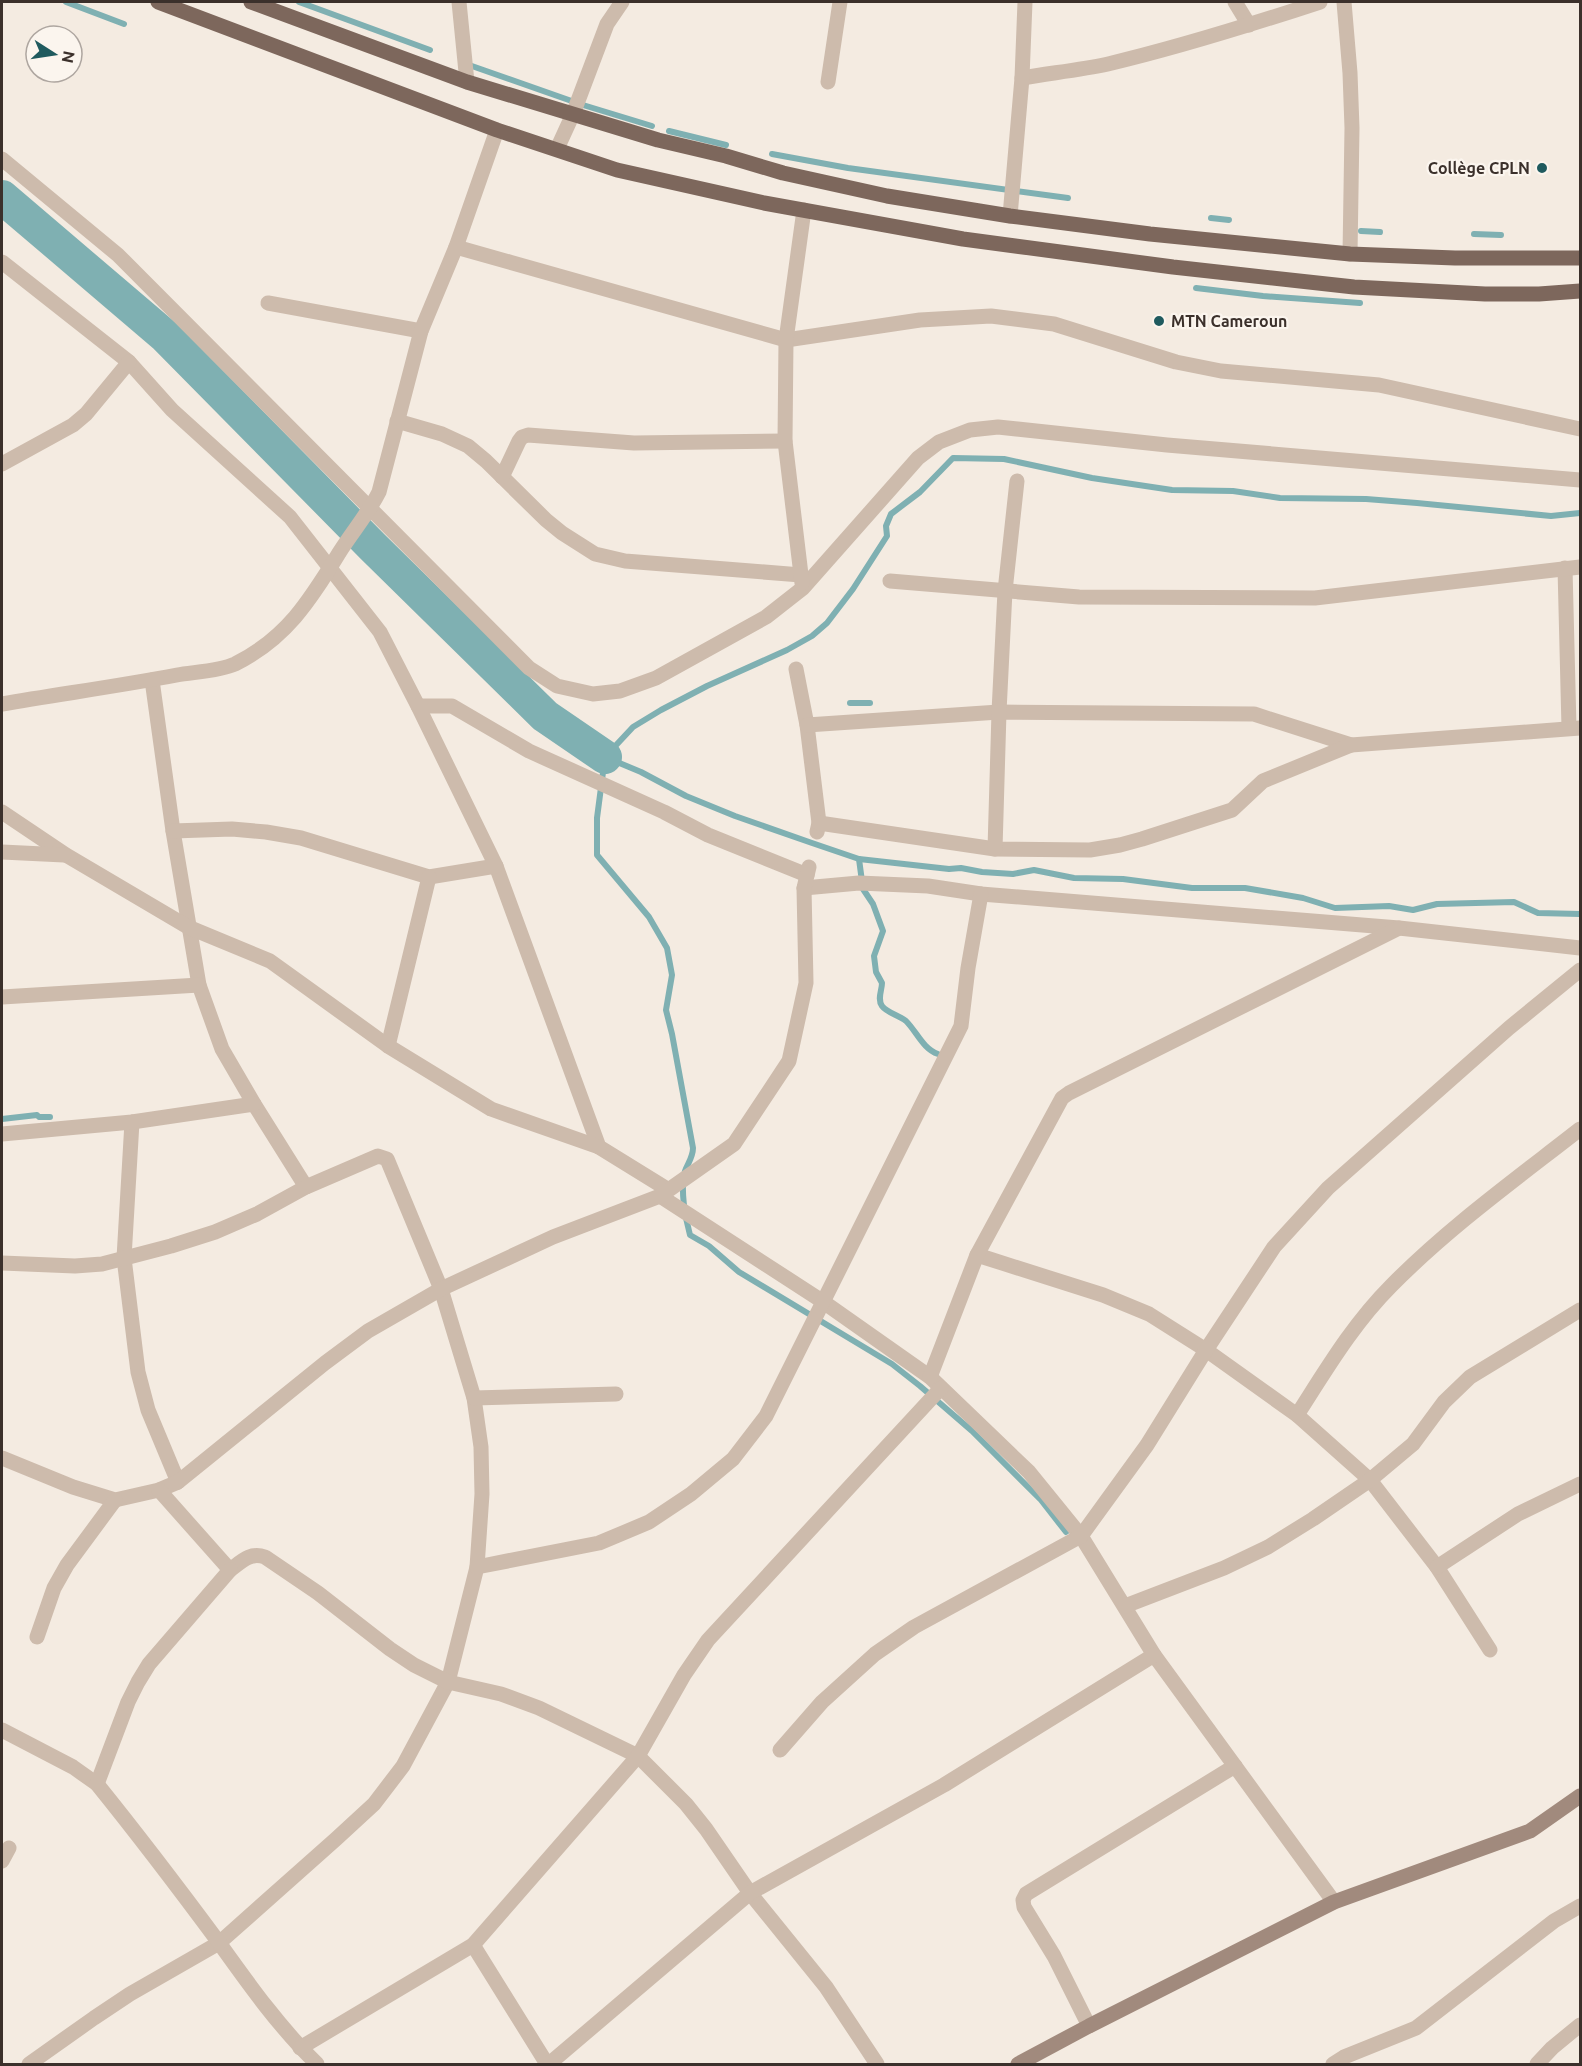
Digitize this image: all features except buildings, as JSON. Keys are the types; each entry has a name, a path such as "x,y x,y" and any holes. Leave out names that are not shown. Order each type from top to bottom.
{"main road":[{"path":"158,2 497,130 617,170 692,188 963,239 1173,267 1354,286 1485,294 1581,291"},
{"path":"251,2 467,82 811,180 886,196 1010,216 1150,234 1350,254 1455,258 1581,258"},
{"path":"1018,2064 1334,1902 1530,1831 1581,1796"}],"street":[{"path":"459,2 467,82"},
{"path":"557,149 573,114 607,24 621,2"},
{"path":"828,82 840,2"},
{"path":"1010,216 1022,78 1025,2"},
{"path":"1235,2 1249,25"},
{"path":"1022,78 1106,64 1249,25 1320,2"},
{"path":"1344,2 1352,128 1350,254"},
{"path":"2,704 232,665 262,649 287,627 308,603 370,510 379,492 421,331 456,247 497,130"},
{"path":"2,159 118,255 529,668 557,686 593,694 620,691 656,678 766,617 802,582 918,458 939,442 970,430 998,427 1167,446 1581,480"},
{"path":"802,582 785,441 786,340 804,210"},
{"path":"456,247 786,340 920,320 991,316 1054,324 1198,367 1379,385 1581,429"},
{"path":"2,262 129,362 172,410 290,517 380,632 496,866 599,1147"},
{"path":"268,303 421,331"},
{"path":"2,464 73,425 86,414 129,362"},
{"path":"397,421 442,434 468,446 546,520 595,554 625,561 802,582"},
{"path":"502,477 519,441 528,435 634,443 785,441"},
{"path":"995,849 1005,591 1017,481"},
{"path":"890,581 1079,597 1315,598 1581,567"},
{"path":"796,669 807,725 818,828 995,849 1090,850 1142,839 1232,810 1263,782 1351,745 1575,728 1565,568"},
{"path":"152,680 173,831 199,985 222,1049 306,1187"},
{"path":"418,706 444,705 459,709 530,751 664,812 708,835 807,877 859,883 928,886 981,894 1399,928 1581,948"},
{"path":"807,725 999,712 1254,714 1351,745"},
{"path":"2,812 66,855 188,927 270,961 388,1046 492,1109 599,1147 936,1383 1029,1472 1081,1536 1154,1655 1334,1902"},
{"path":"173,831 232,829 301,838 429,877 496,866"},
{"path":"2,852 66,855"},
{"path":"388,1046 429,877"},
{"path":"2,1458 73,1487 115,1500 159,1490 178,1482 360,1338 441,1289 553,1237 664,1193 734,1144 789,1061 806,983 807,877"},
{"path":"477,1567 599,1543 649,1522 691,1494 733,1459 766,1416 961,1026 981,894"},
{"path":"300,2048 473,1945 638,1756 684,1676 708,1640 936,1383 977,1255 1056,1106 1069,1093 1399,928"},
{"path":"780,1750 822,1702 875,1654 914,1627 1081,1536 1147,1445 1274,1247 1328,1188 1509,1029 1581,970"},
{"path":"2,997 199,985"},
{"path":"2,1134 132,1122 254,1104"},
{"path":"132,1122 124,1258 138,1372 148,1410 178,1482"},
{"path":"1297,1415 1347,1337 1389,1287 1436,1244 1581,1129"},
{"path":"2,1263 75,1266 102,1264 171,1246 215,1232 257,1214 306,1187 378,1156 387,1160 441,1289 474,1398 481,1447 482,1482 477,1567 448,1682 403,1766 374,1804 219,1943 130,1994 29,2064"},
{"path":"977,1255 1103,1295 1140,1310 1206,1350 1297,1415 1370,1480 1437,1566 1490,1650"},
{"path":"1125,1606 1224,1568 1268,1547 1313,1519 1370,1480 1413,1444 1456,1389 1470,1377 1581,1310"},
{"path":"474,1398 616,1394"},
{"path":"1437,1566 1518,1514 1581,1484"},
{"path":"159,1490 230,1570"},
{"path":"37,1637 54,1588 67,1565 115,1500"},
{"path":"97,1784 128,1702 149,1664 230,1570 248,1556 256,1554 265,1557 318,1593 390,1649 448,1682 501,1694 539,1708 638,1756 686,1804 706,1829 750,1893 826,1987 877,2064"},
{"path":"473,1945 548,2064 750,1893 944,1785 1154,1655"},
{"path":"2,1730 73,1767 97,1784 256,1994 300,2048 317,2064"},
{"path":"1089,2026 1054,1956 1024,1907 1023,1900 1026,1894 1235,1766"},
{"path":"1333,2064 1344,2057 1416,2028 1554,1921 1581,1906"},
{"path":"1537,2064 1552,2048 1581,2025"}],"waterway":[{"path":"66,2 124,24"},
{"path":"299,2 430,50"},
{"path":"469,65 583,105 652,126"},
{"path":"669,131 726,145"},
{"path":"772,154 848,168 1068,198"},
{"path":"2,197 165,336 373,547 545,716 605,757"},
{"path":"1211,218 1229,220"},
{"path":"1361,231 1380,232"},
{"path":"1474,234 1501,235"},
{"path":"1196,288 1263,296 1360,303"},
{"path":"1066,1532 1041,1500 972,1431 920,1386 892,1364 739,1272 709,1246 690,1235 683,1186 685,1171 693,1148 666,1010 672,975 667,948 649,917 597,855 597,818 605,757 633,727 661,710 812,636 827,623 853,589 887,536 886,526 891,514 920,492 953,458 1004,459 1092,478 1172,490 1233,491 1280,498 1366,499 1551,516 1580,513"},
{"path":"850,703 870,703"},
{"path":"605,757 641,772 686,796 735,816 859,859 1013,874 1034,870 1074,878 1123,879 1192,888 1245,888 1303,898 1335,908 1389,906 1413,910 1437,904 1514,902 1538,913 1580,914"},
{"path":"859,859 863,889 873,904 883,931 874,956 876,972 882,983 880,997 882,1006 906,1021 924,1044 938,1054"},
{"path":"2,1119 37,1115 50,1117"}],"place":[{"name":"Collège CPLN","path":"1542,168"},
{"name":"MTN Cameroun","path":"1159,321"}]}
